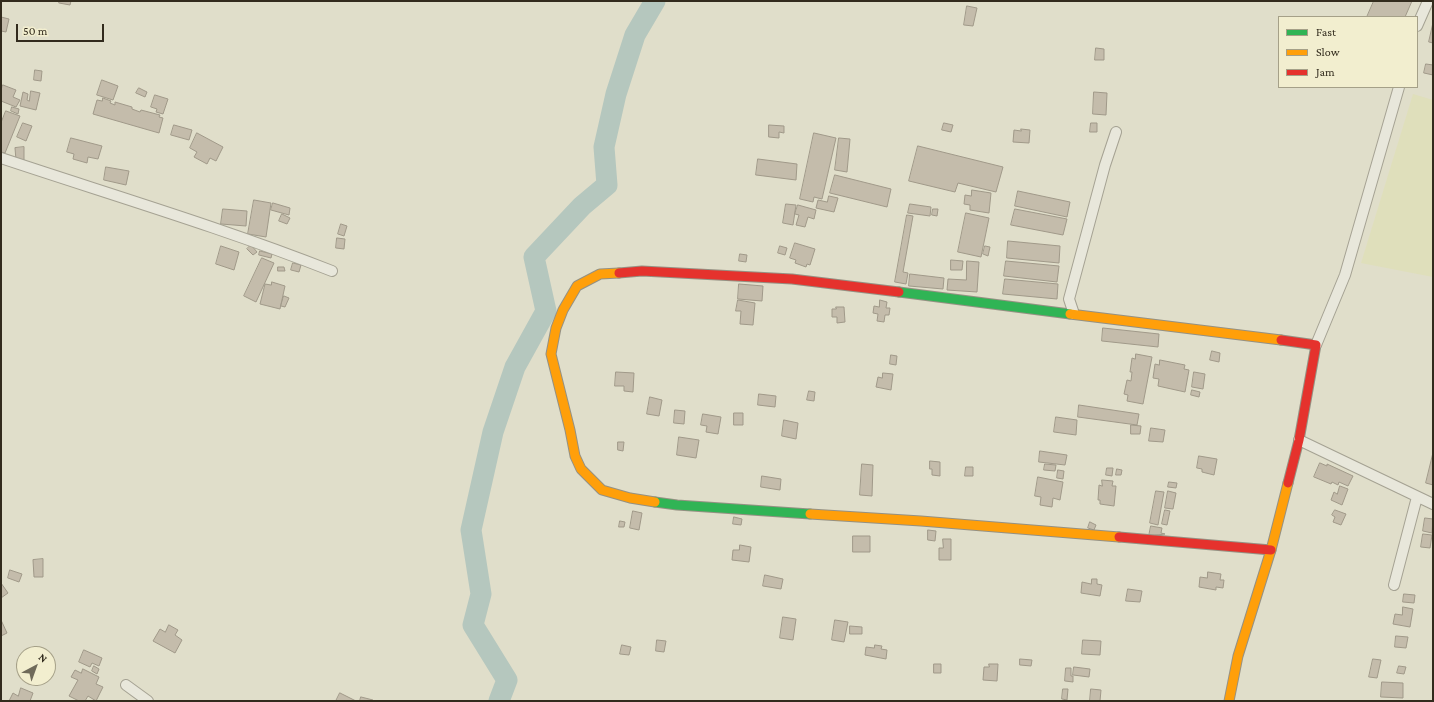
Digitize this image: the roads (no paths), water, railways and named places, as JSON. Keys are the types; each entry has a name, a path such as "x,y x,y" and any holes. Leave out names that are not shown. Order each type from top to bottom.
{"street":[{"path":"1418,24 1428,1"},
{"path":"1229,701 1238,656 1271,550 1298,440 1316,345 1345,275 1399,88"},
{"path":"1074,314 1069,299 1105,165 1116,132"},
{"path":"1,158 224,231 332,271"},
{"path":"1271,550 929,522 677,505 630,498 602,490 581,469 575,456 551,354 556,328 577,286 600,274 642,271 792,279 1316,345"},
{"path":"1298,440 1433,504"},
{"path":"1394,585 1417,497"},
{"path":"126,685 148,701"}],"waterway":[{"path":"499,701 507,680 473,625 481,594 471,530 493,432 515,367 546,311 534,257 582,206 607,185 604,147 616,94 635,35 655,1"}]}
